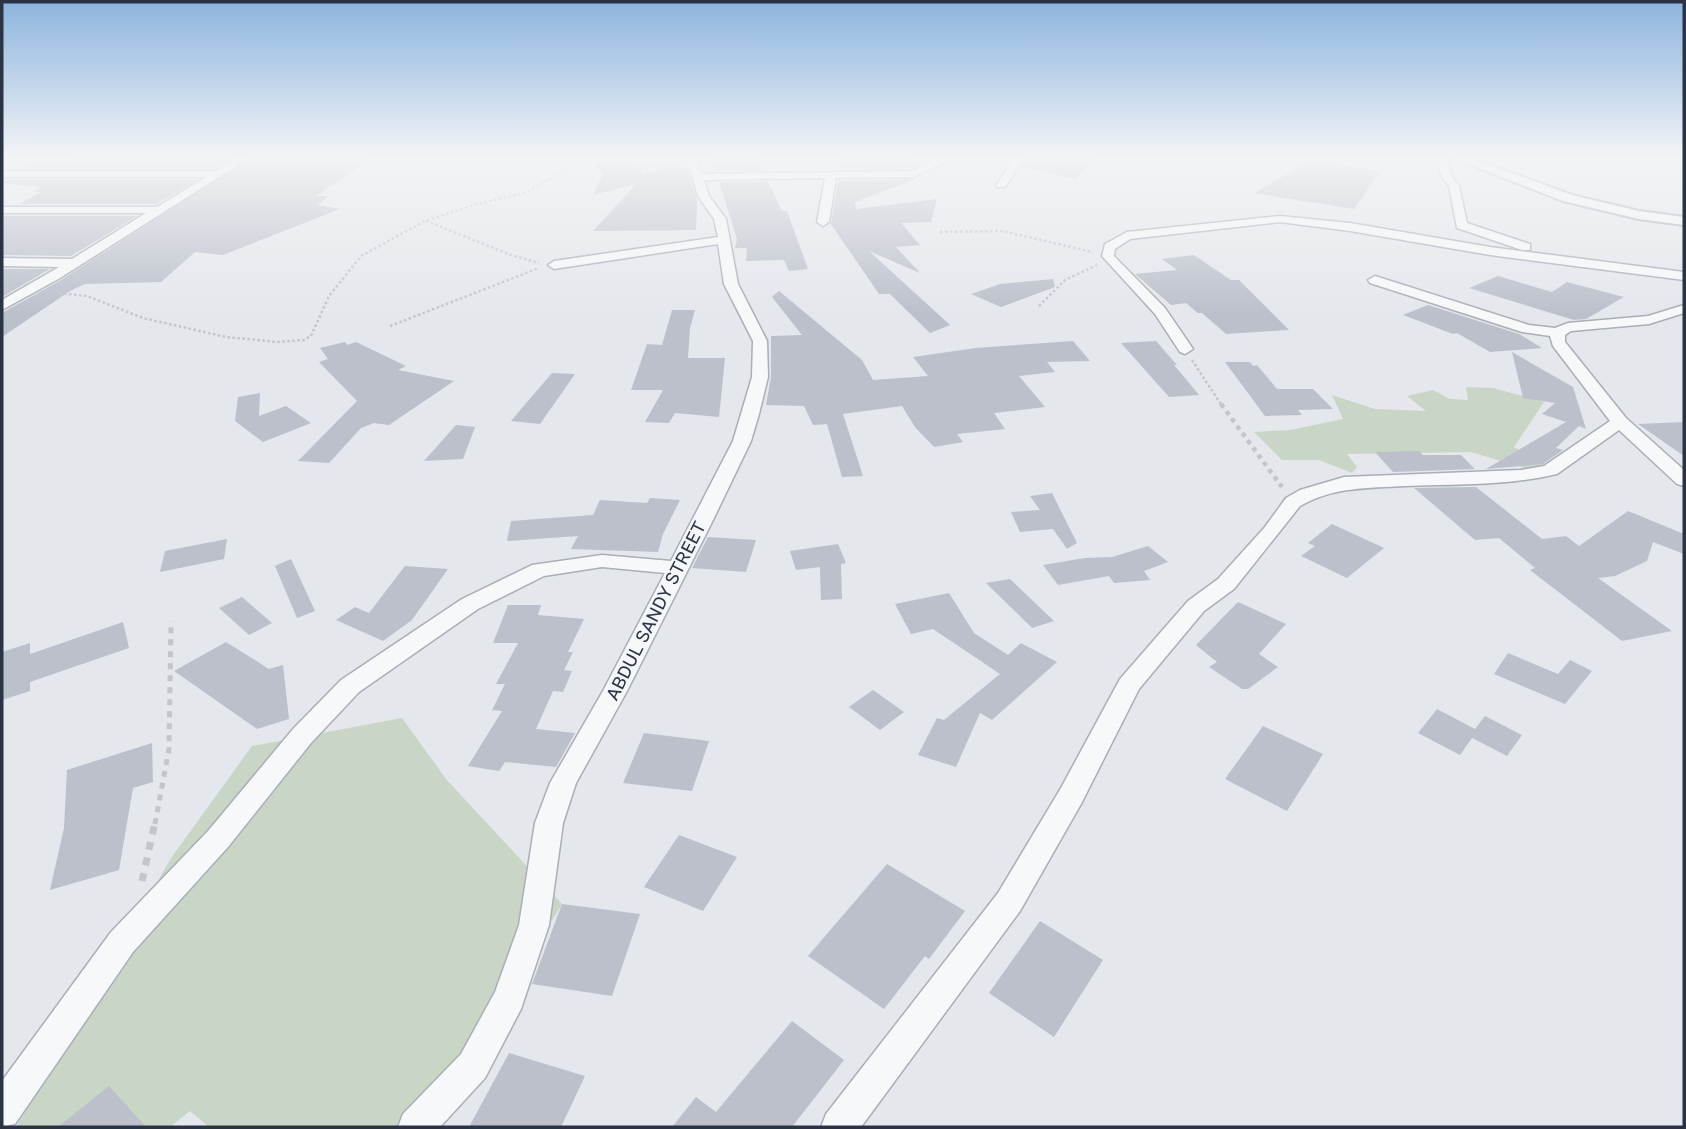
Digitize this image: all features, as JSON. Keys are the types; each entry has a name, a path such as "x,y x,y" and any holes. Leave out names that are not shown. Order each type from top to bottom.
{"street":[{"name":"ABDUL SANDY STREET","path":"416,1127 473,1066 509,998 534,925 550,823 563,783 615,691 742,441 760,377 760,341 731,284 720,219 713,209"},
{"path":"823,222 825,209"},
{"path":"1458,209 1461,225 1558,260"},
{"path":"1613,209 1684,221"},
{"path":"2,211 160,210"},
{"path":"2,306 160,210"},
{"path":"1185,349 1160,311 1109,258 1109,247 1127,236 1280,219 1684,276"},
{"path":"554,265 723,240"},
{"path":"2,262 73,263"},
{"path":"1375,280 1527,329 1557,333 1568,327 1649,320 1682,312"},
{"path":"1557,333 1558,343 1620,422 1684,480"},
{"path":"839,1127 1009,902 1071,796 1129,685 1196,606 1226,584 1293,502 1307,494 1344,483 1521,476 1550,470 1620,422"},
{"path":"2,1111 122,942 218,839 302,736 350,686 470,604 539,570 603,561 678,568"}],"path":[{"path":"27,292 87,296 143,318 226,337 277,342 304,340 311,336 329,296 361,256 425,220 462,209"},
{"path":"390,326 546,265 511,255 425,220"},
{"path":"940,232 1002,231 1040,237 1109,258"},
{"path":"1039,306 1048,295 1079,270 1109,258"},
{"path":"1185,349 1239,431 1293,502"},
{"path":"137,895 148,859 169,749 171,621"}],"green space":[{"path":"1466,387 1493,388 1544,402 1514,447 1547,467 1531,470 1471,452 1347,454 1357,467 1352,473 1319,460 1282,460 1254,432 1290,430 1343,419 1332,395 1375,409 1426,411 1407,396 1433,390 1450,399 1468,400"},
{"path":"402,718 446,779 562,904 427,1127 209,1127 190,1111 170,1127 16,1127 171,858 252,746"}],"building":[{"path":"172,209 340,209 223,255 195,252 161,282 85,284 70,291 2,337 2,313 61,280"},
{"path":"613,209 697,209 696,230 593,231"},
{"path":"727,209 787,211 808,269 789,271 784,260 746,261 747,248 735,248 737,239"},
{"path":"833,209 934,209 931,222 901,223 920,245 896,247 920,273 869,251 950,325 930,333 890,294 879,294 831,224"},
{"path":"2,216 137,216 71,256 2,255"},
{"path":"1194,255 1231,280 1239,280 1289,330 1226,334 1186,303 1171,305 1135,274 1177,270 1162,259"},
{"path":"2,269 50,269 2,297"},
{"path":"1498,276 1552,292 1567,282 1624,297 1586,319 1574,320 1469,288"},
{"path":"1053,279 1055,287 1001,307 971,294 1000,284"},
{"path":"779,291 862,360 873,380 928,376 913,357 976,348 1073,341 1090,361 1047,362 1055,372 1019,376 1045,407 994,413 1005,429 957,434 963,442 934,447 915,427 902,406 843,414 863,476 842,477 827,424 813,425 804,406 766,405 771,377 771,336 802,335 772,297"},
{"path":"1428,305 1519,334 1542,348 1490,352 1457,333 1453,334 1403,315"},
{"path":"672,310 695,310 690,328 688,358 725,358 719,417 675,413 669,423 645,422 663,390 631,390 647,344 662,345"},
{"path":"1156,341 1199,395 1169,397 1121,343"},
{"path":"345,342 347,345 356,342 406,366 398,370 454,381 389,425 374,423 361,428 329,463 298,461 357,401 319,362 328,359 320,348"},
{"path":"1512,352 1573,387 1586,429 1579,426 1556,448 1563,450 1543,464 1486,469 1566,422 1542,414 1555,403 1523,398"},
{"path":"1225,362 1250,362 1253,366 1257,365 1277,389 1313,389 1333,409 1298,410 1302,415 1265,416"},
{"path":"552,373 575,374 540,424 511,421"},
{"path":"260,393 259,416 286,406 311,423 263,442 235,421 238,397"},
{"path":"1684,422 1684,456 1638,424"},
{"path":"456,425 475,427 463,459 424,461"},
{"path":"1419,451 1423,455 1461,455 1475,469 1393,472 1375,452"},
{"path":"1476,487 1542,539 1566,536 1579,546 1628,511 1684,534 1684,554 1653,542 1647,561 1615,576 1598,578 1672,631 1622,641 1530,570 1535,568 1499,538 1475,540 1414,488"},
{"path":"1052,493 1077,543 1067,549 1053,529 1020,532 1011,512 1040,510 1030,496"},
{"path":"650,498 680,500 663,534 658,552 571,549 578,536 507,541 511,521 593,515 600,500 647,503"},
{"path":"1332,524 1384,548 1347,578 1301,556 1315,546 1308,543"},
{"path":"708,537 756,540 746,572 692,568"},
{"path":"227,539 224,559 160,572 165,551"},
{"path":"838,544 846,563 841,564 842,599 821,600 820,567 796,570 790,551"},
{"path":"1148,546 1168,562 1144,571 1150,580 1114,583 1109,576 1058,585 1043,565 1085,558 1112,557"},
{"path":"291,559 315,611 297,618 275,566"},
{"path":"405,566 448,569 412,620 383,641 336,620 355,607 369,613"},
{"path":"1010,579 1054,621 1032,628 986,583"},
{"path":"949,593 974,633 1008,655 1021,643 1057,662 992,720 980,713 956,767 918,755 937,718 944,720 1000,674 933,629 911,634 895,604"},
{"path":"242,597 272,623 249,635 219,608"},
{"path":"1238,602 1286,624 1259,654 1278,667 1248,689 1242,689 1209,667 1217,662 1196,645"},
{"path":"508,605 541,605 538,615 584,619 568,652 573,652 564,670 572,671 563,692 553,691 536,729 575,733 556,767 505,762 499,771 468,766 502,711 492,710 505,684 496,684 518,643 493,643"},
{"path":"123,622 129,648 30,682 30,691 2,700 2,652 30,643 30,654"},
{"path":"226,642 269,669 283,665 289,719 257,729 174,671"},
{"path":"1508,653 1558,674 1570,660 1592,671 1565,704 1494,674"},
{"path":"873,690 904,712 880,730 849,707"},
{"path":"1437,709 1475,729 1485,716 1522,735 1507,756 1472,738 1460,755 1418,733"},
{"path":"1263,726 1323,754 1287,811 1225,779"},
{"path":"644,733 709,741 692,791 623,783"},
{"path":"152,743 153,782 133,788 119,870 50,890 64,828 67,770"},
{"path":"679,835 737,857 703,911 644,887"},
{"path":"887,864 965,911 929,959 925,956 884,1009 808,956"},
{"path":"562,904 640,914 612,996 532,984"},
{"path":"1040,921 1103,960 1054,1037 989,993"},
{"path":"792,1021 844,1060 792,1127 672,1127 696,1097 716,1112"},
{"path":"509,1053 585,1076 561,1127 469,1127"},
{"path":"109,1086 146,1127 58,1127"}]}
